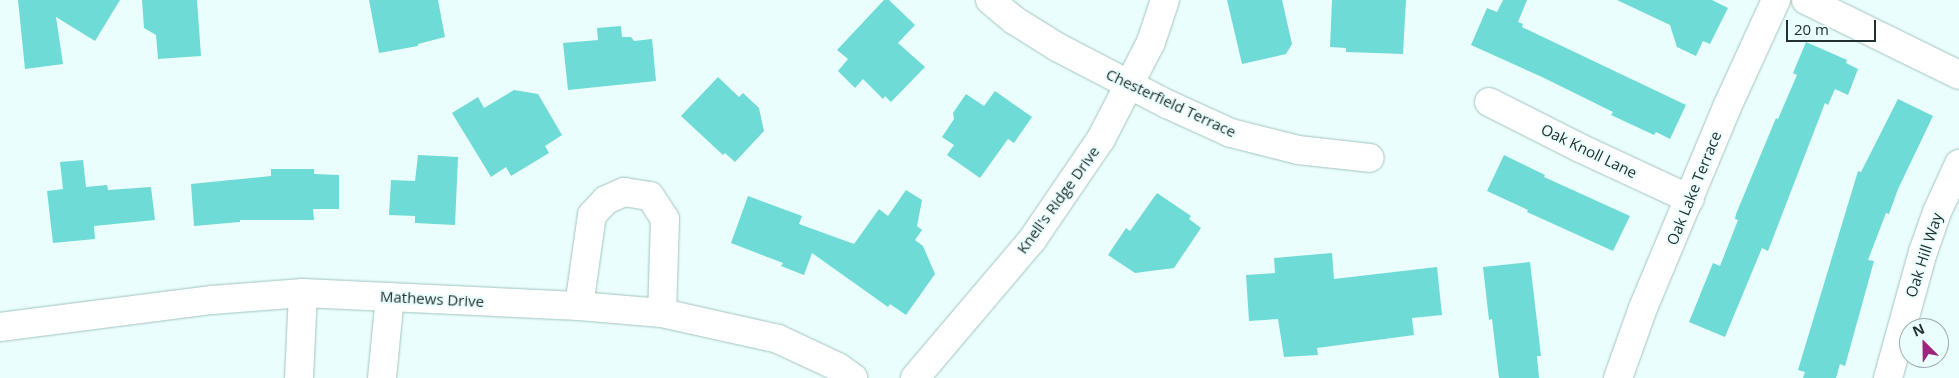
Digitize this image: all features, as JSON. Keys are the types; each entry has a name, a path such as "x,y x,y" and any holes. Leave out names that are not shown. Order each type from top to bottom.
{"street":[{"name":"Chesterfield Terrace","path":"990,0 1014,20 1057,47 1130,85 1231,133 1298,150 1370,158"},
{"name":"Knell's Ridge Drive","path":"915,378 1032,240 1101,140 1151,42 1166,0"},
{"name":"Oak Lake Terrace","path":"1618,378 1643,308 1727,107 1776,0"},
{"path":"1806,0 1959,75"},
{"name":"Oak Knoll Lane","path":"1489,102 1580,148 1690,198"},
{"name":"Oak Hill Way","path":"1888,378 1923,252 1937,212 1959,164"},
{"path":"579,306 592,215 606,200 624,192 650,196 665,219 662,313"},
{"path":"299,378 303,293"},
{"name":"Mathews Drive","path":"0,327 212,300 303,293 579,306 662,313 778,339 838,367 853,378"},
{"path":"382,378 390,297"}],"building":[{"path":"18,0 120,0 95,41 56,17 63,64 25,69"},
{"path":"142,0 197,0 201,56 158,59 156,35 144,28"},
{"path":"369,0 438,0 445,37 418,44 418,46 379,53"},
{"path":"884,0 889,0 915,25 898,43 925,67 891,102 885,96 883,99 863,79 855,88 838,71 848,59 837,50"},
{"path":"1227,0 1282,0 1292,44 1286,54 1242,64"},
{"path":"1332,0 1406,0 1403,54 1346,52 1346,48 1330,47"},
{"path":"1503,0 1527,0 1518,22 1523,24 1522,27 1686,105 1670,139 1656,132 1654,135 1611,115 1613,112 1471,45 1487,8 1497,12"},
{"path":"1617,0 1712,0 1728,8 1710,44 1703,41 1696,56 1677,47 1670,25"},
{"path":"621,26 622,37 631,37 634,41 652,39 656,81 568,90 563,43 598,40 597,28"},
{"path":"1806,42 1847,60 1846,63 1858,69 1848,95 1835,89 1828,105 1825,103 1768,251 1762,248 1725,337 1689,322 1713,263 1720,266 1738,220 1735,219 1736,214 1776,118 1778,119 1797,75 1793,73"},
{"path":"718,77 739,97 743,93 759,108 764,131 735,162 725,153 723,155 681,116"},
{"path":"514,90 538,94 562,135 545,146 549,153 511,176 506,167 491,177 452,113 478,97 484,108"},
{"path":"995,91 1032,117 1014,143 1008,139 980,178 947,155 954,145 942,137 954,119 953,113 966,94 984,106"},
{"path":"1898,99 1933,116 1898,189 1889,214 1886,213 1868,260 1874,261 1845,366 1840,364 1836,378 1803,378 1805,372 1798,370 1858,171 1861,172"},
{"path":"418,155 458,157 455,225 415,223 415,216 389,215 391,180 415,181"},
{"path":"1504,155 1545,175 1544,177 1630,216 1613,251 1527,212 1528,210 1487,191"},
{"path":"83,160 86,187 107,185 108,190 151,187 155,220 94,226 95,239 53,243 47,191 63,189 60,162"},
{"path":"271,169 314,169 314,174 339,175 339,209 313,209 314,220 240,220 240,222 194,226 191,184 271,176"},
{"path":"906,190 922,200 917,226 922,230 915,240 923,246 935,274 906,315 890,304 888,307 812,253 804,275 781,266 783,263 731,243 748,196 802,216 799,224 854,244 879,209 888,216"},
{"path":"1157,193 1191,216 1189,219 1201,228 1174,268 1135,273 1108,255 1126,228 1130,231"},
{"path":"1332,253 1334,279 1437,267 1442,315 1412,318 1414,335 1317,348 1318,355 1284,357 1278,319 1249,321 1246,275 1275,273 1274,258"},
{"path":"1530,262 1541,356 1537,356 1539,378 1499,378 1492,319 1489,320 1483,267"}]}
